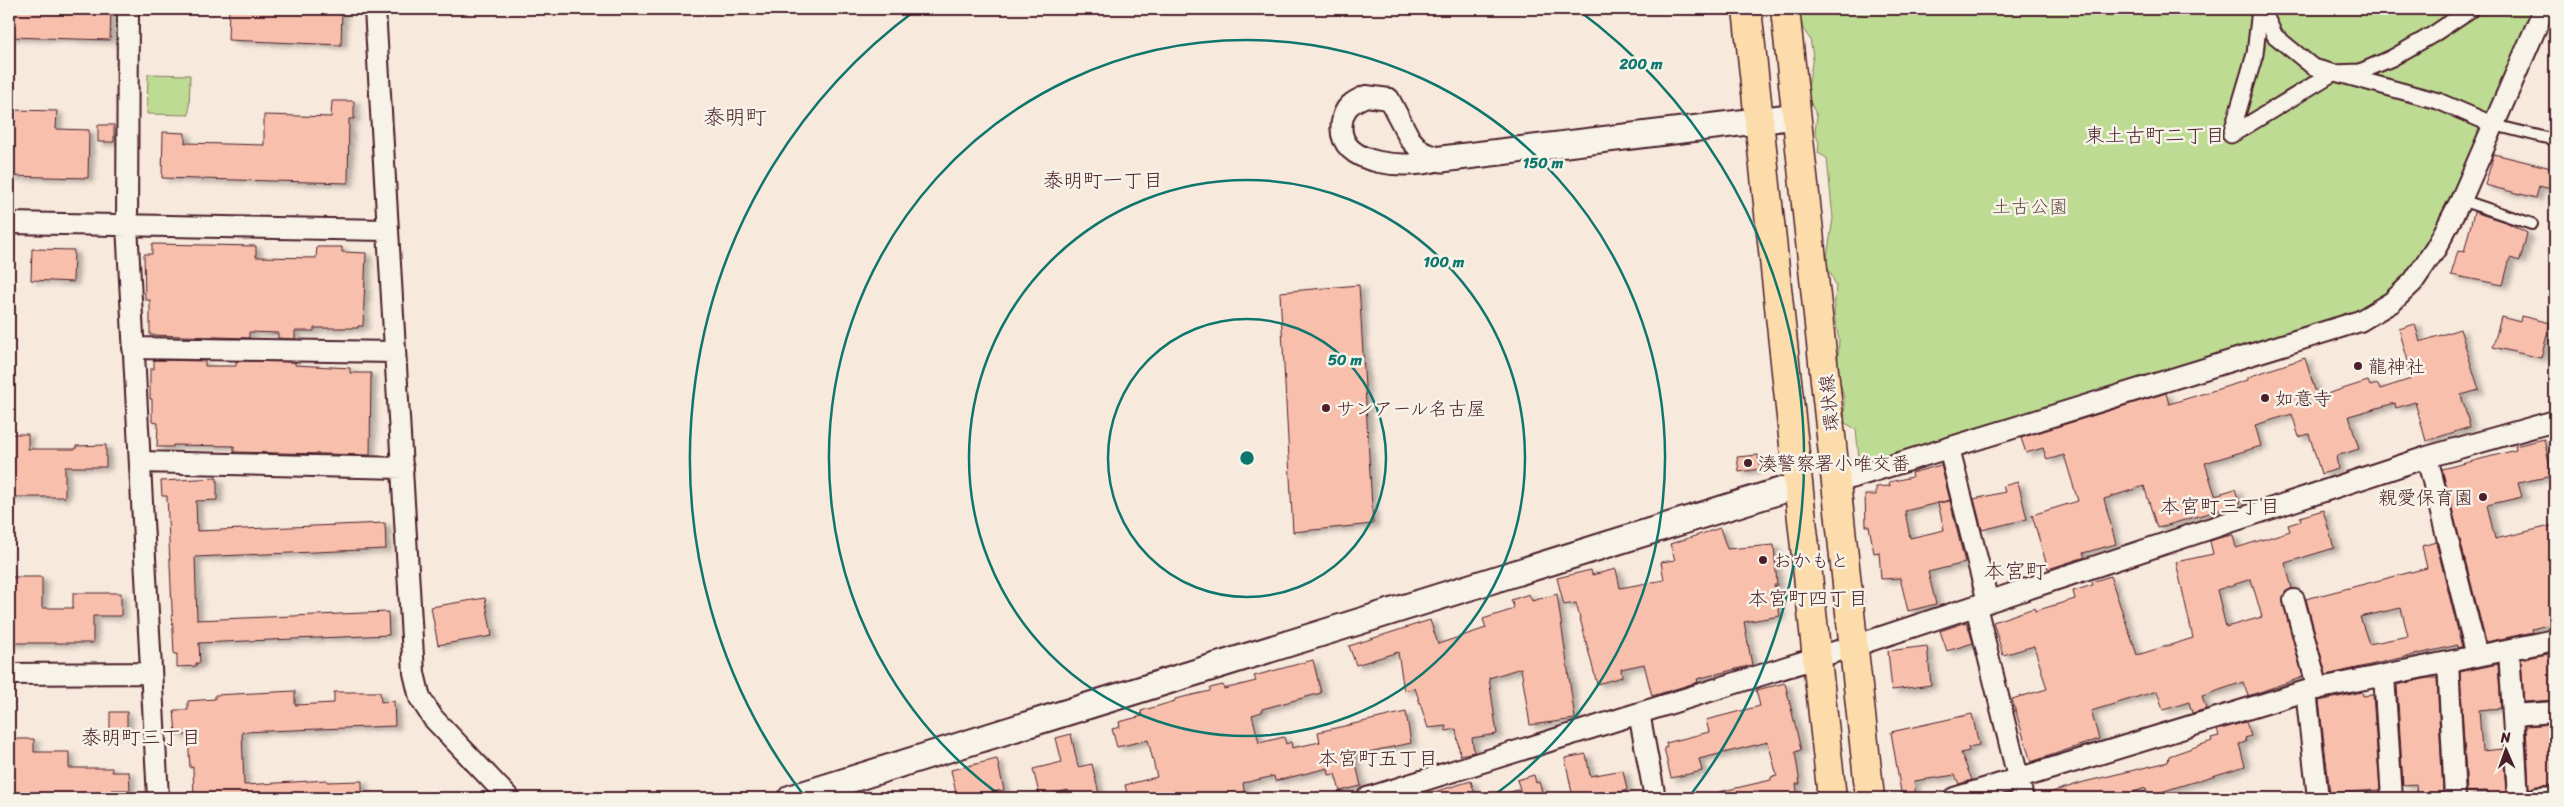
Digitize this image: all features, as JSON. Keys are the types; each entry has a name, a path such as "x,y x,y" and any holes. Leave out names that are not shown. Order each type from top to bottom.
{"main road":[{"name":"環状線","path":"1747,9 1832,798"},
{"name":"環状線","path":"1784,9 1838,482 1870,798"}],"street":[{"path":"128,9 127,225 158,798"},
{"path":"375,9 414,673 420,698 433,718 509,798"},
{"path":"2261,9 2275,36 2294,54 2313,67 2438,101 2494,125"},
{"path":"2261,9 2255,54 2231,135 2333,73 2360,72 2392,58 2432,35 2471,9"},
{"path":"1838,482 2360,321 2392,302 2413,282 2436,248 2461,200 2544,9"},
{"path":"1442,159 1422,152 1416,146 1389,99 1366,96 1351,103 1343,113 1340,132 1345,146 1358,157 1390,164 1430,164 1442,159 1796,116"},
{"path":"9,223 387,230"},
{"path":"133,348 395,352"},
{"path":"1368,798 1817,658 2426,457 2555,421"},
{"path":"1949,448 2023,798"},
{"path":"2426,457 2477,656"},
{"path":"140,462 403,468"},
{"path":"791,798 1798,485"},
{"path":"2294,600 2312,690 2318,798"},
{"path":"1954,798 2018,777 2312,690 2555,640"},
{"path":"2509,650 2518,798"},
{"path":"2448,662 2455,798"},
{"path":"9,674 151,672"},
{"path":"2384,676 2392,798"},
{"path":"2512,715 2555,712"},
{"path":"1639,713 1654,798"},
{"path":"2537,798 2555,797"}],"lane":[{"path":"2494,125 2555,140"},
{"path":"2461,200 2532,224"}],"green space":[{"name":"土古公園","path":"1799,9 2534,9 2457,183 2429,239 2405,275 2387,293 2358,316 2337,321 2333,318 2303,328 2300,334 2202,359 1874,461 1859,459 1856,429 1845,423 1844,398 1837,370 1839,340 1834,315 1836,285 1826,264 1833,218 1827,158 1818,153 1819,143 1815,132 1817,116 1807,95 1813,56 1810,39 1803,29"},
{"path":"148,74 190,75 189,115 147,114"}],"building":[{"path":"9,9 111,9 110,40 9,37"},
{"path":"229,9 342,9 341,45 228,40"},
{"path":"332,101 354,101 354,119 349,119 348,183 162,178 163,132 185,133 185,143 264,145 264,115 331,117"},
{"path":"14,110 57,111 56,129 89,130 88,178 9,176 9,143 13,143"},
{"path":"98,125 114,125 114,142 98,142"},
{"path":"2494,154 2555,169 2555,190 2539,186 2536,198 2485,185"},
{"path":"2474,212 2508,223 2527,233 2520,261 2510,258 2503,285 2451,275 2458,251 2464,252"},
{"path":"152,244 256,246 256,257 316,258 317,247 342,247 342,252 366,253 363,326 358,326 358,328 314,328 314,331 295,331 295,339 278,338 278,333 249,332 249,338 150,335 150,300 145,300 144,254 152,254"},
{"path":"32,249 74,250 73,282 31,280"},
{"name":"サンアール名古屋","path":"1359,285 1373,524 1293,532 1280,292"},
{"path":"2521,316 2550,323 2541,358 2493,347 2501,317 2520,322"},
{"path":"2415,324 2420,342 2460,329 2479,390 2461,395 2470,427 2426,441 2415,402 2396,408 2395,403 2349,416 2359,449 2336,456 2338,469 2321,474 2309,434 2299,437 2292,414 2255,425 2261,446 2205,463 2215,495 2235,489 2240,504 2157,528 2144,486 2104,499 2116,544 2083,553 2085,557 2048,569 2032,515 2078,501 2064,455 2047,460 2043,448 2026,453 2021,438 2166,393 2169,404 2248,380 2248,377 2305,358 2317,397 2368,381 2370,386 2378,384 2380,389 2411,379 2405,362 2408,361 2399,329"},
{"path":"154,360 205,361 205,366 236,366 236,361 295,362 295,365 350,368 350,373 371,373 370,455 234,452 234,446 173,445 173,447 157,447 158,423 152,422 152,399 150,399 150,369 154,369"},
{"path":"9,434 28,434 28,449 76,449 76,446 106,445 106,467 65,467 65,497 9,497"},
{"path":"2544,439 2552,476 2518,483 2522,497 2487,505 2495,539 2555,525 2555,623 2532,629 2533,632 2486,642 2442,469 2516,450 2515,446"},
{"name":"湊警察署小唯交番","path":"1758,455 1760,469 1739,472 1737,457"},
{"path":"1941,465 1950,500 1905,511 1910,538 1944,530 1938,503 1950,501 1965,563 1928,572 1936,604 1908,611 1900,578 1881,579 1879,552 1874,553 1869,526 1866,526 1865,495 1876,495 1876,487 1890,486 1889,482 1912,477 1911,473"},
{"path":"217,478 217,500 196,501 197,531 385,523 386,549 195,557 197,620 388,612 389,635 199,643 200,663 196,663 196,666 177,667 177,654 174,654 167,496 162,496 161,481"},
{"path":"2018,482 2027,519 1982,530 1974,499 2005,492 2003,486"},
{"path":"2323,510 2334,548 2285,563 2292,588 2285,592 2283,603 2303,677 2248,696 2243,682 2202,696 2206,709 2192,713 2189,702 2163,710 2157,691 2091,711 2099,739 2031,762 2012,699 2047,689 2034,646 2003,655 1993,622 2034,608 2035,611 2075,599 2073,591 2093,585 2092,582 2110,576 2137,655 2193,638 2176,562 2213,554 2210,541 2222,537 2233,535 2236,548 2290,531 2288,525 2301,521 2300,517","holes":["2251,579 2262,617 2226,627 2217,590"]},
{"path":"1720,528 1727,549 1774,545 1777,585 1774,585 1780,616 1744,622 1752,665 1697,679 1698,682 1652,696 1644,664 1621,669 1622,677 1597,684 1576,603 1564,605 1557,578 1591,570 1592,575 1616,569 1620,588 1664,580 1661,562 1675,560 1670,544"},
{"path":"2436,542 2462,647 2458,648 2458,645 2326,675 2306,599 2427,568 2422,546","holes":["2401,608 2408,636 2369,644 2360,617"]},
{"path":"9,577 42,577 42,608 73,608 73,593 121,593 121,616 93,616 93,643 9,643"},
{"path":"1529,594 1532,601 1557,594 1575,719 1530,725 1521,668 1489,678 1497,734 1472,738 1474,752 1460,755 1456,729 1446,731 1446,726 1428,728 1415,688 1404,691 1398,652 1356,665 1349,646 1430,620 1438,644 1486,628 1483,619 1511,610 1514,607 1511,600"},
{"path":"485,598 492,636 438,645 431,607"},
{"path":"1967,622 1973,643 1947,651 1940,631"},
{"path":"1927,646 1931,685 1892,690 1888,651"},
{"path":"2548,654 2548,658 2555,658 2555,700 2524,702 2521,659"},
{"path":"1313,660 1321,693 1262,709 1262,712 1252,715 1259,743 1284,737 1286,744 1291,742 1292,748 1320,742 1318,732 1406,712 1411,743 1354,755 1361,786 1340,791 1335,774 1329,775 1328,768 1275,781 1274,776 1243,783 1245,798 1128,798 1125,785 1157,777 1148,740 1117,747 1112,729 1120,727 1119,722 1142,716 1141,711 1175,701 1175,699 1210,691 1210,688 1223,685 1224,689 1256,681 1254,676"},
{"path":"2498,664 2501,708 2479,710 2482,751 2503,749 2506,793 2487,796 2487,791 2467,792 2460,672"},
{"path":"2428,678 2437,678 2443,793 2417,794 2416,784 2403,785 2397,685"},
{"path":"1785,683 1801,750 1795,752 1800,784 1796,784 1798,798 1720,798 1719,792 1771,780 1771,777 1777,776 1768,742 1699,759 1702,771 1671,778 1664,748 1667,747 1666,743 1709,732 1706,720 1760,706 1756,690"},
{"path":"295,691 295,705 334,703 334,692 380,692 381,702 394,701 395,726 242,732 244,785 327,780 327,782 362,781 362,798 194,798 193,767 190,768 188,735 176,735 174,710 188,710 188,701 215,699 215,695"},
{"path":"2362,692 2363,696 2373,695 2380,790 2330,793 2319,701"},
{"path":"110,712 127,712 127,734 110,734"},
{"path":"1972,714 1979,745 1968,747 1969,751 1961,753 1972,780 1959,784 1955,775 1914,781 1916,798 1902,798 1891,732"},
{"path":"2246,722 2251,736 2245,738 2246,742 2239,744 2245,766 2148,796 2146,788 2113,798 2043,798 2042,795 2084,782 2168,762 2169,756 2212,741 2211,738 2219,736 2217,730"},
{"path":"2555,724 2555,785 2536,786 2529,789 2526,726"},
{"path":"1071,734 1078,767 1092,764 1100,798 1069,798 1068,790 1040,797 1033,769 1062,762 1056,738"},
{"path":"9,739 34,739 34,752 69,752 69,768 112,768 112,772 129,772 130,790 112,790 112,798 9,798"},
{"path":"1586,754 1590,776 1623,770 1627,790 1612,795 1612,798 1573,798 1565,758"},
{"path":"997,759 1004,790 957,798 951,770"},
{"path":"1534,775 1536,783 1539,782 1544,798 1499,798 1499,796 1520,789 1517,780"},
{"path":"1471,781 1476,798 1428,798 1427,794"}],"place":[{"name":"龍神社","path":"2358,366"},
{"name":"如意寺","path":"2265,398"},
{"name":"サンアール名古屋","path":"1326,408"},
{"name":"湊警察署小唯交番","path":"1748,463"},
{"name":"親愛保育園","path":"2483,497"},
{"name":"おかもと","path":"1763,560"}],"district":[{"name":"泰明町","path":"735,117"},
{"name":"東土古町二丁目","path":"2155,135"},
{"name":"泰明町一丁目","path":"1103,180"},
{"name":"本宮町三丁目","path":"2220,506"},
{"name":"本宮町","path":"2015,571"},
{"name":"本宮町四丁目","path":"1808,598"},
{"name":"泰明町三丁目","path":"141,737"},
{"name":"本宮町五丁目","path":"1378,758"}]}
